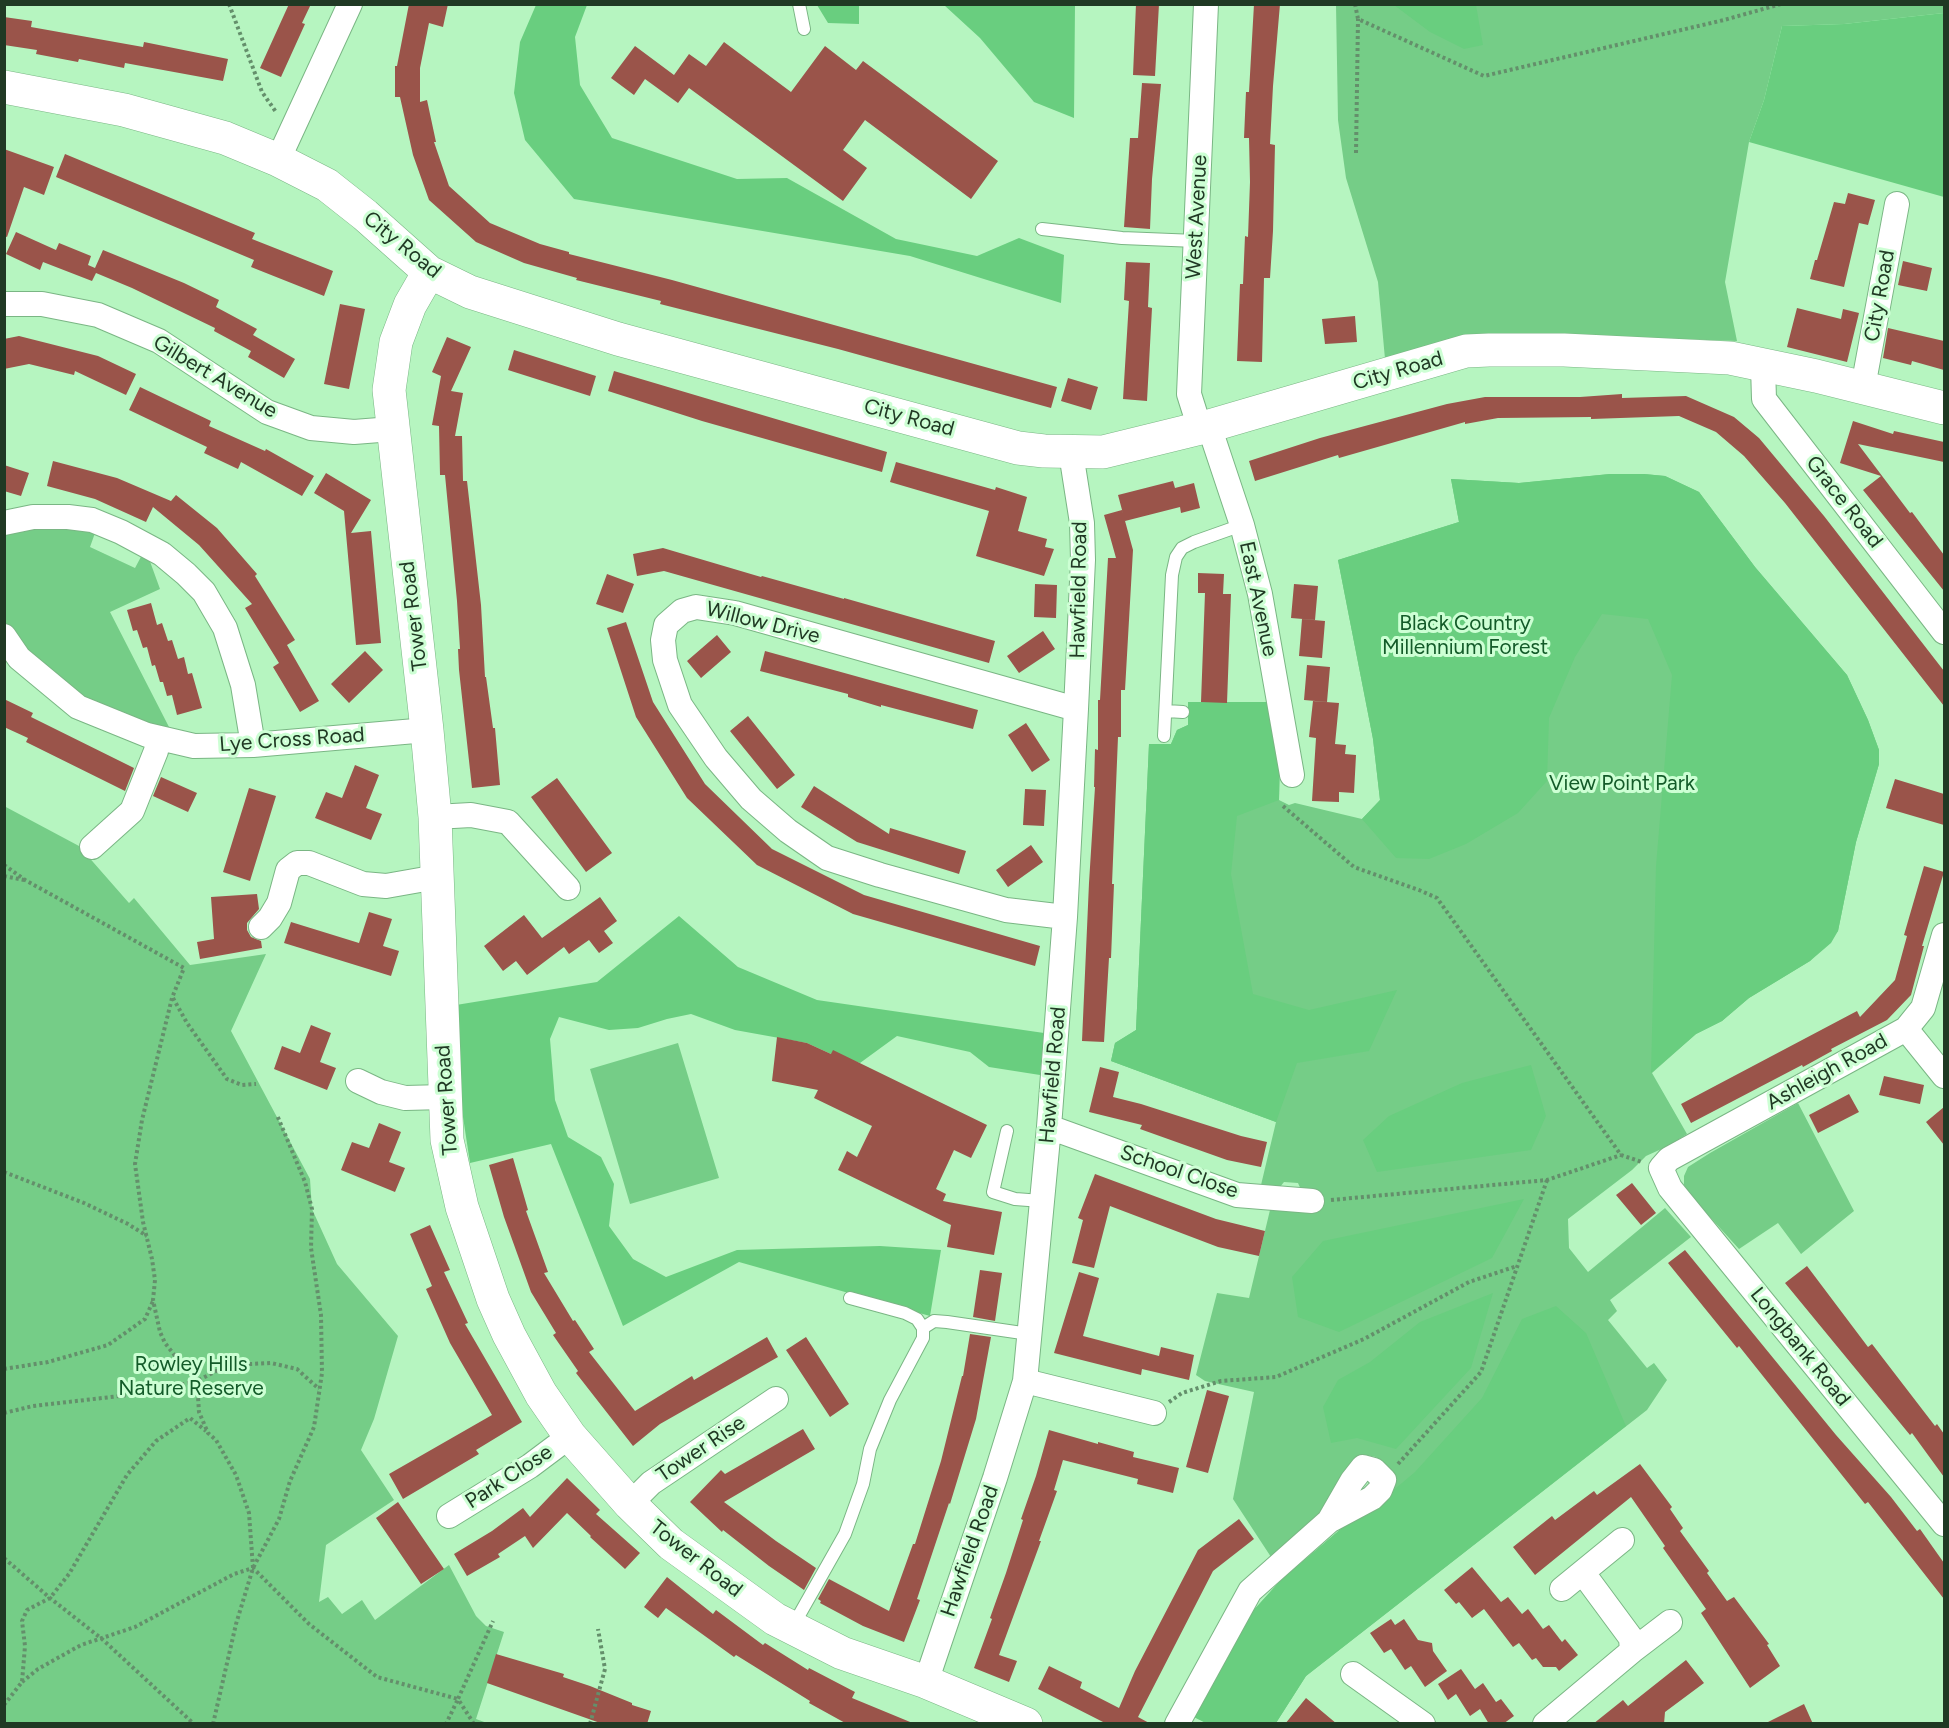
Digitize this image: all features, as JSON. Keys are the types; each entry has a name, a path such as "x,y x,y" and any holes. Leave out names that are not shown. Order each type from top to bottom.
{"street":[{"path":"278,160 351,4"},
{"name":"West Avenue","path":"1204,427 1189,394 1206,4"},
{"name":"City Road","path":"4,87 133,112 225,138 278,160 327,185 365,215 429,272 470,292 618,339 1018,448 1071,453 1103,452 1204,427 1466,351 1564,351 1730,358 1816,376 1944,408"},
{"name":"City Road","path":"1863,387 1897,204"},
{"name":"Tower Road","path":"429,272 410,304 396,342 389,390 428,730 435,817 447,1140 462,1207 493,1299 509,1335 541,1394 570,1436 630,1504 671,1544 792,1628 842,1653 926,1682 1026,1724"},
{"name":"Gilbert Avenue","path":"4,304 42,304 98,315 159,341 267,412 311,428 354,432 392,429"},
{"name":"Grace Road","path":"1763,366 1764,399 1944,632"},
{"name":"East Avenue","path":"1204,427 1242,525 1260,594 1292,775"},
{"name":"Hawfield Road","path":"926,1682 995,1478 1025,1381 1049,1127 1065,918 1076,709 1083,560 1080,512 1071,453"},
{"path":"4,523 33,517 92,520 121,532 162,554 186,574 204,591 225,628 243,685 253,745"},
{"name":"Willow Drive","path":"1065,918 1006,910 826,858 788,831 751,799 716,758 680,705 665,660 663,640 666,625 682,611 696,607 735,613 1076,709"},
{"name":"Lye Cross Road","path":"4,636 19,658 78,707 117,724 194,747 253,745 428,730"},
{"path":"92,847 132,811 156,751 158,738"},
{"path":"435,817 471,815 508,822 568,888"},
{"path":"261,927 279,903 288,870 297,863 309,863 363,884 386,886 437,877"},
{"name":"Ashleigh Road","path":"1661,1168 1669,1159 1906,1029 1923,1008 1944,935"},
{"path":"1906,1029 1944,1076"},
{"path":"358,1081 381,1092 405,1098 444,1097"},
{"name":"School Close","path":"1049,1127 1237,1195 1312,1201"},
{"name":"Longbank Road","path":"1661,1168 1670,1188 1944,1524"},
{"path":"1025,1381 1154,1413"},
{"name":"Tower Rise","path":"630,1504 651,1483 776,1399"},
{"name":"Park Close","path":"448,1516 530,1467 570,1436"},
{"path":"1177,1724 1250,1591 1329,1521 1352,1481 1363,1467 1374,1470 1384,1480"},
{"path":"1562,1589 1622,1540"},
{"path":"1583,1573 1631,1638 1632,1651"},
{"path":"1545,1724 1670,1622"},
{"path":"1353,1674 1423,1724"}],"lane":[{"path":"799,4 804,29"},
{"path":"1042,229 1122,238 1196,241"},
{"path":"1164,736 1172,575 1176,557 1182,548 1242,525"},
{"path":"1166,711 1183,712"},
{"path":"1007,1131 993,1192 1015,1198 1042,1201"},
{"path":"792,1628 845,1534 863,1484 870,1449 890,1400 923,1338 923,1328 917,1319 906,1313 850,1298"},
{"path":"923,1328 934,1321 1029,1334"}],"path":[{"path":"229,4 262,92 278,114 295,122"},
{"path":"1354,4 1358,19 1356,153"},
{"path":"1358,19 1485,76 1724,20 1781,4"},
{"path":"1283,806 1354,867 1437,898 1621,1155 1547,1180 1312,1201"},
{"path":"4,865 25,880 184,968 172,998 138,1138 135,1164 143,1222 155,1280 153,1300 160,1332 165,1343 188,1367 197,1381 199,1412 208,1433"},
{"path":"4,876 25,880"},
{"path":"172,998 227,1079 242,1085 256,1084"},
{"path":"213,1724 236,1624 253,1568 279,1520 290,1481 314,1426 322,1373 321,1315 311,1248 312,1209 305,1182 277,1115"},
{"path":"4,1172 84,1203 128,1224 147,1237"},
{"path":"1384,1480 1481,1372 1547,1180"},
{"path":"1154,1413 1182,1393 1221,1381 1276,1377 1364,1339 1469,1282 1517,1266"},
{"path":"4,1369 48,1362 108,1346 145,1318 153,1300"},
{"path":"4,1413 33,1406 146,1393 197,1381 228,1365 271,1363 297,1369 319,1389"},
{"path":"22,1682 25,1646 22,1621 27,1610 50,1598 69,1574 127,1475 156,1441 190,1418 216,1440 236,1475 249,1513 253,1568 309,1624 377,1677 458,1699 474,1724"},
{"path":"4,1558 102,1639 194,1724"},
{"path":"4,1705 22,1682 38,1669 63,1655 81,1646 135,1627 234,1574 253,1568"},
{"path":"446,1724 493,1621"},
{"path":"590,1724 604,1669 598,1629"}],"green space":[{"path":"1944,4 1944,13 1844,24 1782,26 1764,100 1749,142 1725,282 1737,341 1498,333 1458,339 1385,359 1378,282 1346,178 1338,120 1336,5"},
{"path":"536,5 587,5 575,37 580,85 612,138 737,179 787,178 896,239 977,256 1019,238 1064,255 1061,303 910,256 574,199 525,140 514,93 520,42"},
{"path":"817,5 859,5 859,24 828,23"},
{"path":"944,5 1075,5 1074,118 1034,102 980,38"},
{"path":"1394,5 1476,5 1483,45 1464,49 1430,32"},
{"path":"1944,13 1944,197 1749,142 1764,100 1782,26 1844,24"},
{"name":"View Point Park","path":"1610,474 1665,476 1699,492 1755,567 1847,675 1879,750 1879,764 1856,842 1838,931 1810,961 1749,998 1722,1021 1696,1034 1652,1073 1687,1134 1646,1156 1632,1170 1568,1219 1569,1248 1588,1272 1665,1208 1691,1237 1610,1300 1617,1311 1608,1320 1647,1368 1654,1363 1667,1380 1647,1410 1306,1676 1276,1723 1206,1723 1194,1717 1252,1612 1281,1580 1349,1522 1387,1470 1376,1457 1366,1455 1356,1461 1341,1494 1271,1557 1233,1499 1254,1392 1205,1381 1196,1375 1217,1293 1249,1298 1270,1210 1310,1210 1298,1183 1284,1182 1280,1187 1261,1185 1276,1122 1111,1061 1115,1043 1136,1030 1149,744 1171,744 1177,730 1188,725 1188,702 1280,753 1279,800 1289,805 1295,803 1362,819 1380,800 1373,739 1338,560 1459,522 1451,479 1519,483"},
{"name":"Black Country Millennium Forest","path":"1610,474 1665,476 1699,492 1755,567 1847,675 1879,750 1879,764 1856,842 1838,931 1831,943 1810,961 1749,998 1722,1021 1696,1034 1651,1073 1656,866 1672,675 1648,619 1602,614 1575,657 1549,718 1547,781 1518,813 1466,844 1429,859 1396,858 1362,819 1380,800 1373,739 1338,560 1459,522 1451,479 1519,483"},
{"path":"53,525 95,533 90,547 135,568 143,553 148,556 160,589 110,612 169,727 129,722 68,690 29,658 5,622 4,531"},
{"path":"1188,702 1268,702 1280,753 1279,800 1237,816 1231,874 1253,994 1309,1010 1397,990 1369,1051 1297,1063 1276,1122 1111,1061 1115,1043 1136,1030 1149,744 1171,744 1177,730 1188,725"},
{"name":"Rowley Hills Nature Reserve","path":"4,806 79,846 129,903 134,898 190,965 266,954 231,1031 310,1179 312,1209 337,1264 398,1336 374,1419 361,1450 394,1500 326,1545 319,1602 328,1597 342,1614 362,1600 375,1620 449,1565 476,1616 486,1626 504,1632 476,1719 487,1723 5,1723"},
{"path":"679,916 738,967 817,1000 1044,1033 1040,1075 989,1067 970,1052 897,1036 860,1063 831,1054 807,1043 735,1030 691,1014 638,1028 609,1030 559,1017 550,1039 555,1100 568,1137 601,1157 614,1184 609,1226 633,1259 666,1277 737,1250 880,1246 941,1250 930,1316 739,1262 623,1326 551,1144 470,1163 458,1084 456,1005 597,982"},
{"path":"678,1043 719,1178 630,1204 590,1069"},
{"path":"1531,1065 1546,1116 1531,1150 1377,1172 1363,1140 1389,1116 1462,1083"},
{"path":"1798,1103 1854,1211 1801,1254 1778,1223 1739,1249 1690,1195 1684,1185 1684,1176 1688,1167"},
{"path":"1524,1199 1492,1258 1339,1332 1298,1317 1292,1277 1323,1241"},
{"path":"1493,1293 1471,1368 1396,1449 1357,1438 1331,1443 1323,1407 1338,1380 1370,1362 1420,1322"},
{"path":"1556,1306 1586,1333 1626,1426 1306,1676 1276,1723 1206,1723 1194,1717 1239,1630 1252,1612 1281,1580 1349,1522 1377,1504 1415,1472 1482,1398 1522,1319"}],"building":[{"path":"289,4 311,4 302,23 305,24 281,77 260,68"},
{"path":"409,4 448,4 443,27 429,23 420,68 420,102 427,100 436,142 434,142 449,186 490,223 540,244 569,252 569,254 672,280 1057,387 1051,408 838,349 660,304 661,301 576,280 577,278 524,263 476,242 429,200 413,155 400,97 395,97 395,66 397,66"},
{"path":"1136,4 1159,4 1155,76 1133,75"},
{"path":"1254,4 1280,4 1270,144 1275,145 1273,231 1270,278 1264,278 1262,362 1237,361 1240,284 1243,284 1245,236 1248,237 1249,138 1244,138"},
{"path":"4,17 32,21 31,27 143,47 144,42 228,59 223,81 125,63 124,68 79,59 78,62 36,54 37,50 4,45"},
{"path":"724,42 791,92 825,46 856,70 863,61 998,161 971,199 865,120 843,150 867,168 843,201 689,88 678,103 645,79 634,95 611,78 635,46 674,75 689,54 706,66"},
{"path":"1142,83 1161,84 1150,229 1124,227 1130,138 1138,138"},
{"path":"4,149 54,167 44,195 24,187 7,237 4,236"},
{"path":"65,154 255,233 252,239 333,271 324,296 251,267 254,260 56,177"},
{"path":"1848,193 1875,200 1868,225 1859,223 1844,287 1810,279 1834,202 1845,204"},
{"path":"16,232 56,250 59,243 91,256 88,265 95,268 103,250 184,283 219,300 216,307 257,329 253,335 295,359 284,378 248,357 251,351 214,331 215,328 132,288 96,273 92,281 43,262 40,270 6,254"},
{"path":"1903,261 1932,268 1927,291 1898,285"},
{"path":"1126,262 1150,263 1148,307 1152,308 1147,401 1123,399 1129,301 1124,300"},
{"path":"340,304 365,309 349,389 324,384"},
{"path":"1797,308 1841,319 1843,309 1859,313 1847,362 1787,347"},
{"path":"1355,316 1357,342 1325,344 1322,319"},
{"path":"1888,328 1944,341 1944,370 1912,361 1911,365 1883,358"},
{"path":"19,336 98,356 136,374 126,395 75,371 74,375 29,364 4,369 4,339"},
{"path":"447,337 471,347 451,391 463,393 455,436 462,436 463,481 467,481 481,605 485,677 493,728 495,728 500,785 472,788 459,670 457,601 445,475 440,475 439,426 432,425 441,376 432,372"},
{"path":"514,350 596,376 590,396 508,370"},
{"path":"614,371 887,452 882,472 702,421 608,391"},
{"path":"1068,378 1098,387 1091,410 1061,401"},
{"path":"140,387 211,421 209,426 265,451 266,449 314,476 302,496 241,462 238,469 204,453 207,447 129,410"},
{"path":"1622,394 1622,398 1686,396 1734,417 1759,438 1824,516 1944,671 1944,706 1785,503 1744,456 1716,432 1679,416 1591,419 1591,417 1498,418 1465,424 1465,422 1339,458 1338,455 1255,481 1249,461 1320,438 1447,404 1485,397 1580,397"},
{"path":"1853,421 1893,434 1894,431 1944,442 1944,462 1858,444 1944,555 1944,591 1863,490 1881,476 1840,463"},
{"path":"53,461 117,478 171,501 176,495 217,528 257,574 255,576 295,640 287,645 319,701 300,712 273,667 279,663 245,608 252,604 199,545 153,507 146,522 95,499 47,486"},
{"path":"896,462 1027,497 1018,531 1047,539 1045,547 1054,549 1044,576 976,556 989,511 890,482"},
{"path":"4,465 29,473 21,496 4,491"},
{"path":"326,473 371,500 351,533 371,531 381,643 356,645 344,511 314,493"},
{"path":"1173,481 1175,488 1194,483 1200,508 1181,513 1180,507 1125,521 1118,495"},
{"path":"1122,510 1133,550 1125,690 1121,690 1121,737 1118,737 1111,958 1109,958 1104,1042 1082,1041 1095,749 1098,750 1098,700 1100,700 1108,558 1116,558 1104,515"},
{"path":"663,548 995,641 989,663 664,571 637,576 633,554"},
{"path":"1198,573 1224,574 1223,594 1231,594 1227,703 1201,702 1205,593 1198,593"},
{"path":"607,574 634,584 623,613 596,604"},
{"path":"1035,584 1057,585 1056,618 1034,617"},
{"path":"1294,584 1318,586 1315,620 1291,618"},
{"path":"151,603 157,625 162,623 168,641 172,640 178,659 184,657 188,674 192,673 202,708 177,715 172,695 167,696 155,665 152,666 147,647 143,648 137,630 133,631 127,610"},
{"path":"1302,619 1325,621 1322,658 1299,656"},
{"path":"626,622 653,702 705,784 772,849 864,895 1040,946 1035,966 853,914 757,865 687,798 636,717 607,628"},
{"path":"1043,631 1055,649 1019,673 1007,656"},
{"path":"717,635 731,652 701,678 687,661"},
{"path":"365,651 383,670 349,703 331,684"},
{"path":"765,651 978,710 973,729 881,705 881,707 848,697 848,694 760,671"},
{"path":"1307,665 1330,667 1327,702 1304,700"},
{"path":"4,699 33,713 31,717 134,768 125,791 26,742 28,738 4,727"},
{"path":"1313,701 1339,703 1335,744 1346,745 1345,754 1356,755 1354,793 1339,792 1339,802 1312,801 1316,738 1309,737"},
{"path":"748,716 795,775 777,789 730,731"},
{"path":"1026,723 1050,760 1032,772 1008,735"},
{"path":"355,765 379,775 366,808 382,814 371,840 315,818 326,792 342,798"},
{"path":"161,777 197,793 188,812 153,796"},
{"path":"557,778 612,853 586,872 531,797"},
{"path":"1895,779 1944,794 1944,825 1886,808"},
{"path":"814,786 889,834 890,828 966,851 959,874 857,842 801,807"},
{"path":"249,788 276,796 250,881 223,872"},
{"path":"1025,789 1046,790 1044,826 1023,825"},
{"path":"1031,845 1043,862 1008,887 996,870"},
{"path":"1924,866 1944,872 1922,946 1924,946 1911,995 1887,1020 1831,1049 1832,1051 1803,1067 1802,1065 1691,1123 1681,1104 1857,1011 1860,1017 1895,980 1907,936 1904,935"},
{"path":"257,894 259,909 247,923 247,930 251,937 261,941 262,948 200,959 197,942 214,939 211,897"},
{"path":"600,897 617,921 604,931 613,943 599,953 589,940 569,954 564,947 527,975 516,961 503,971 484,946 524,915 542,938"},
{"path":"369,912 392,919 383,946 399,951 391,976 284,943 291,922 359,943"},
{"path":"311,1025 331,1033 320,1062 336,1068 327,1090 274,1069 282,1046 300,1053"},
{"path":"777,1037 807,1043 831,1054 833,1050 987,1125 971,1158 954,1150 936,1189 946,1194 943,1201 1002,1212 994,1255 947,1247 951,1225 838,1170 847,1151 857,1157 872,1126 814,1098 818,1090 772,1081"},
{"path":"1100,1067 1119,1072 1113,1097 1267,1142 1261,1167 1227,1160 1140,1129 1142,1125 1089,1112"},
{"path":"1884,1076 1924,1085 1920,1104 1879,1095"},
{"path":"1849,1094 1859,1112 1818,1133 1809,1115"},
{"path":"1944,1107 1944,1145 1926,1122"},
{"path":"379,1123 401,1132 389,1162 405,1168 395,1192 341,1170 352,1142 369,1148"},
{"path":"513,1158 528,1210 526,1211 548,1272 544,1273 573,1321 575,1320 594,1349 589,1352 635,1411 692,1376 694,1380 767,1337 778,1357 660,1424 633,1446 576,1373 578,1371 553,1335 556,1333 531,1292 504,1217 489,1165"},
{"path":"1095,1174 1216,1219 1265,1231 1259,1256 1218,1247 1110,1206 1094,1268 1072,1263 1083,1220 1078,1218"},
{"path":"1632,1183 1656,1213 1641,1225 1616,1195"},
{"path":"430,1225 450,1270 444,1272 468,1323 465,1324 522,1422 476,1450 479,1454 403,1499 389,1474 492,1415 450,1343 426,1289 432,1286 410,1234"},
{"path":"1685,1250 1836,1435 1891,1497 1917,1531 1920,1529 1944,1563 1944,1599 1868,1502 1865,1504 1739,1346 1737,1348 1668,1263"},
{"path":"1807,1266 1868,1347 1872,1344 1935,1426 1937,1424 1944,1434 1944,1477 1912,1433 1910,1435 1785,1283"},
{"path":"980,1270 1002,1273 995,1321 973,1317"},
{"path":"1079,1272 1099,1278 1083,1336 1159,1356 1161,1347 1194,1355 1189,1380 1142,1369 1141,1375 1054,1353"},
{"path":"970,1334 991,1337 976,1419 917,1599 920,1600 904,1642 863,1626 820,1603 818,1599 829,1579 889,1611 913,1544 915,1544 941,1461 963,1376"},
{"path":"806,1337 849,1404 830,1417 786,1350"},
{"path":"1207,1390 1229,1396 1208,1473 1186,1467"},
{"path":"803,1429 815,1449 724,1502 816,1568 804,1590 723,1530 722,1532 690,1502 721,1470 725,1474"},
{"path":"1049,1430 1134,1452 1133,1457 1179,1468 1173,1493 1137,1484 1138,1479 1063,1460 1054,1490 1057,1491 1039,1541 1041,1541 999,1655 1017,1661 1009,1682 974,1668 992,1619 990,1618 1023,1520 1021,1519"},
{"path":"1640,1464 1672,1507 1670,1509 1683,1528 1680,1531 1709,1571 1707,1573 1727,1601 1734,1597 1769,1644 1767,1645 1780,1666 1750,1688 1701,1613 1706,1609 1631,1497 1535,1575 1513,1547 1552,1516 1555,1520 1594,1491 1597,1495"},
{"path":"567,1478 600,1510 596,1514 640,1553 625,1569 567,1513 533,1548 525,1536 498,1554 500,1557 467,1576 454,1554 492,1531 523,1508 530,1517"},
{"path":"398,1502 444,1569 421,1584 376,1518"},
{"path":"1239,1519 1254,1539 1213,1571 1138,1717 1151,1724 1107,1724 1038,1689 1049,1666 1082,1682 1080,1688 1119,1708 1135,1671 1198,1550"},
{"path":"1472,1567 1501,1602 1508,1597 1522,1614 1528,1609 1543,1629 1549,1625 1562,1642 1565,1639 1578,1655 1559,1671 1556,1667 1543,1667 1536,1658 1532,1660 1519,1643 1513,1647 1484,1609 1472,1618 1459,1602 1456,1604 1444,1590"},
{"path":"667,1577 713,1614 716,1610 763,1645 765,1643 808,1670 809,1668 855,1692 852,1698 915,1724 847,1724 809,1703 810,1701 736,1655 734,1657 666,1608 658,1618 644,1607"},
{"path":"1391,1619 1395,1625 1404,1619 1418,1640 1432,1643 1433,1651 1447,1671 1425,1687 1411,1666 1405,1670 1391,1649 1384,1653 1370,1633"},
{"path":"496,1654 564,1674 563,1677 651,1711 647,1724 603,1724 487,1683"},
{"path":"1686,1660 1704,1683 1665,1712 1664,1724 1593,1724 1623,1700 1628,1706"},
{"path":"1461,1669 1475,1689 1483,1683 1496,1702 1501,1699 1514,1716 1503,1724 1489,1724 1480,1709 1470,1716 1456,1694 1448,1700 1438,1684"},
{"path":"1306,1698 1337,1724 1285,1724"},
{"path":"1804,1704 1813,1724 1764,1724"}]}
